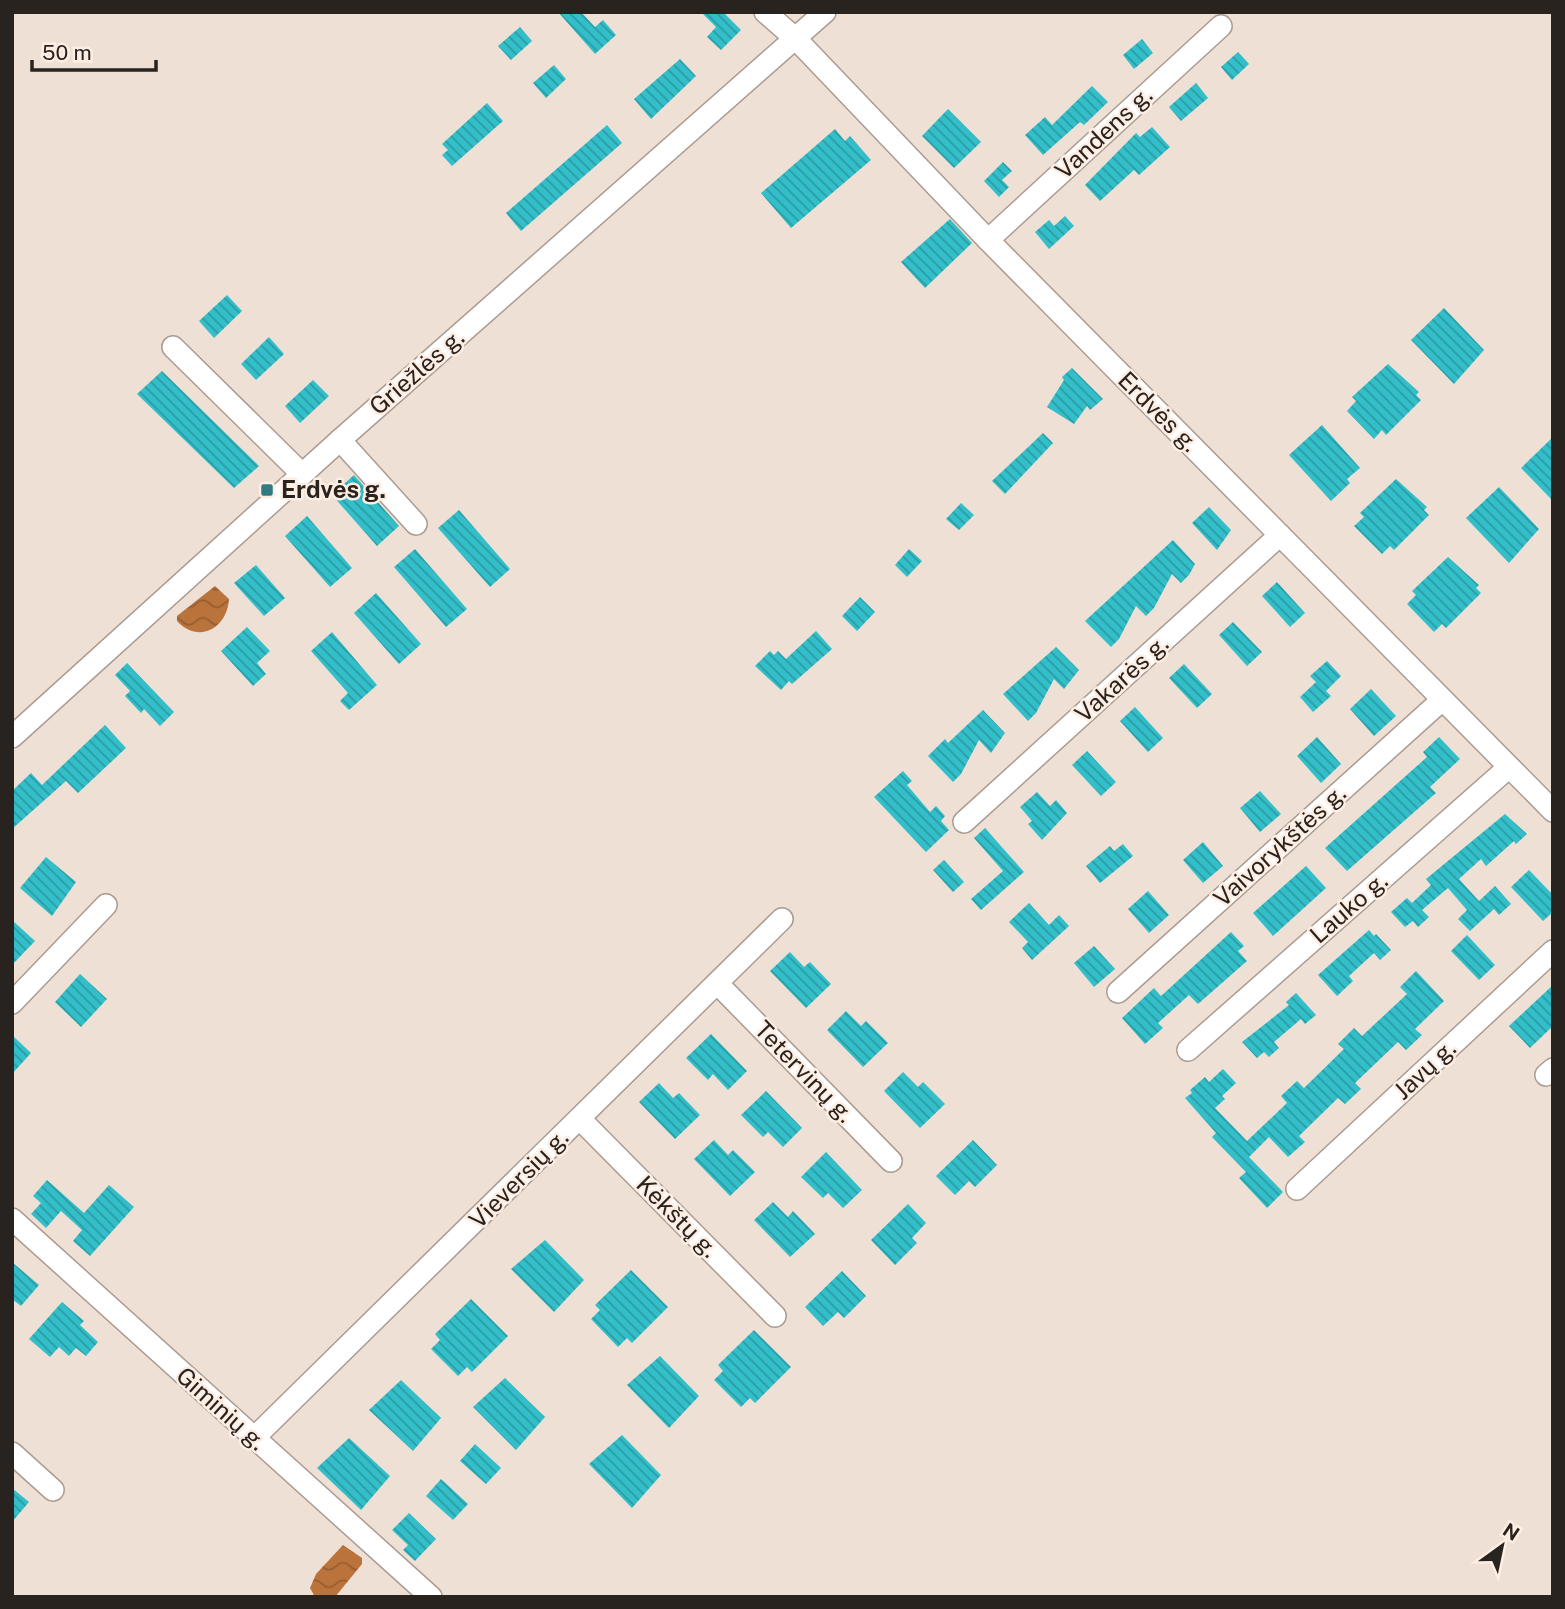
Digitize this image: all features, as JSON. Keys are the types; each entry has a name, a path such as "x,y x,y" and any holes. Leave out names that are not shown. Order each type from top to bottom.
{"street":[{"name":"Erdvės g.","path":"765,12 796,39 988,240 1553,811"},
{"name":"Griežlės g.","path":"12,737 340,440 825,12"},
{"name":"Vandens g.","path":"988,240 1221,26"},
{"path":"173,347 302,474"},
{"path":"340,440 416,524"},
{"name":"Vakarės g.","path":"964,822 1280,535"},
{"name":"Vaivorykštės g.","path":"1118,992 1442,700"},
{"name":"Lauko g.","path":"1188,1050 1509,767"},
{"path":"12,1003 106,905"},
{"name":"Vieversių g.","path":"254,1438 782,919"},
{"name":"Javų g.","path":"1297,1189 1553,951"},
{"name":"Tetervinų g.","path":"717,983 891,1161"},
{"name":"Kėkštų g.","path":"579,1119 775,1316"},
{"name":"Giminių g.","path":"12,1219 431,1597"},
{"path":"12,1453 54,1490"}],"water":[{"path":"215,586 229,599 227,610 217,625 202,632 185,628 177,621 177,616"},
{"path":"343,1545 362,1558 362,1564 335,1597 315,1597 310,1588 316,1574"}],"building":[{"path":"558,12 581,12 595,27 603,20 616,35 595,54"},
{"path":"701,12 723,12 741,30 721,50 707,37 716,27"},
{"path":"520,27 532,41 511,60 498,46"},
{"path":"1142,39 1153,53 1134,69 1123,55"},
{"path":"1238,52 1249,64 1232,80 1221,67"},
{"path":"680,59 696,76 651,119 634,99"},
{"path":"554,65 566,79 546,98 533,83"},
{"path":"1196,83 1208,98 1181,121 1169,107"},
{"path":"1092,86 1108,102 1084,125 1080,122 1043,155 1025,135 1045,117 1052,125"},
{"path":"487,103 503,121 452,166 442,155 448,150 442,144"},
{"path":"948,109 981,142 954,168 922,136"},
{"path":"607,125 622,143 521,231 506,213"},
{"path":"1152,127 1170,147 1139,175 1134,170 1100,201 1085,185 1136,133 1140,137"},
{"path":"835,129 845,141 850,136 871,160 791,228 761,193"},
{"path":"1003,162 1012,171 1002,180 1009,187 999,197 984,181"},
{"path":"1065,216 1074,226 1049,249 1035,232 1049,220 1054,226"},
{"path":"950,219 972,243 925,288 901,262"},
{"path":"227,295 242,311 214,338 199,321"},
{"path":"1444,308 1484,350 1454,384 1411,340"},
{"path":"269,337 284,354 256,380 241,364"},
{"path":"1388,364 1419,392 1416,395 1421,400 1386,435 1382,430 1374,439 1347,411 1356,401 1352,397"},
{"path":"1072,368 1103,399 1090,410 1087,406 1074,424 1047,407 1064,380 1062,377"},
{"path":"162,371 259,466 234,488 137,394"},
{"path":"313,380 329,396 300,423 285,406"},
{"path":"1322,425 1360,468 1347,479 1350,483 1331,501 1289,455"},
{"path":"1043,433 1053,443 1005,494 992,481"},
{"path":"1553,437 1553,501 1521,468"},
{"path":"354,475 399,526 377,546 332,495"},
{"path":"1396,479 1427,507 1424,510 1429,515 1394,550 1390,546 1382,554 1354,526 1364,517 1360,513"},
{"path":"1499,487 1539,529 1509,563 1466,518"},
{"path":"961,503 974,515 959,530 946,519"},
{"path":"1209,507 1231,530 1217,550 1192,523"},
{"path":"459,510 510,569 490,587 438,528"},
{"path":"307,516 352,568 330,587 285,536"},
{"path":"1173,540 1195,564 1189,575 1181,583 1172,574 1154,608 1146,616 1136,606 1119,639 1111,647 1085,621"},
{"path":"415,549 467,609 446,627 394,567"},
{"path":"909,549 922,561 907,577 895,565"},
{"path":"1448,557 1479,585 1476,588 1481,593 1446,628 1442,624 1434,632 1407,604 1416,595 1412,591"},
{"path":"256,565 285,598 264,616 234,583"},
{"path":"1277,582 1305,613 1290,627 1262,596"},
{"path":"376,593 421,644 399,664 354,613"},
{"path":"860,597 875,612 857,631 842,616"},
{"path":"1233,622 1262,652 1247,666 1219,635"},
{"path":"247,627 270,651 257,663 266,674 253,686 221,651"},
{"path":"816,631 832,649 792,684 789,681 781,690 755,666 770,651 774,655 778,651 786,659"},
{"path":"332,632 377,685 349,710 340,701 348,693 311,651"},
{"path":"1056,647 1079,670 1064,689 1054,679 1036,713 1028,721 1003,694"},
{"path":"1327,661 1341,676 1326,691 1331,696 1313,712 1300,697 1316,682 1310,676"},
{"path":"127,663 174,712 160,726 144,709 141,713 125,696 130,691 115,675"},
{"path":"1184,664 1212,694 1197,708 1169,678"},
{"path":"1371,689 1396,716 1374,736 1350,709"},
{"path":"1135,707 1163,738 1148,752 1120,721"},
{"path":"983,710 1005,733 991,753 979,740 961,774 953,782 928,756 945,739 948,743"},
{"path":"105,725 126,748 78,793 66,781 12,829 12,791 31,773 42,785"},
{"path":"1317,737 1341,764 1321,783 1297,756"},
{"path":"1439,737 1460,759 1430,787 1436,793 1347,871 1325,848 1427,757 1423,752"},
{"path":"1087,751 1116,782 1101,796 1072,765"},
{"path":"903,771 912,781 907,785 930,812 936,806 945,816 941,821 949,830 926,852 874,797"},
{"path":"1260,791 1281,814 1260,832 1240,808"},
{"path":"1037,792 1050,806 1056,800 1067,813 1042,840 1028,824 1032,821 1020,807"},
{"path":"1505,814 1527,834 1516,844 1514,841 1486,866 1481,859 1459,879 1479,901 1495,886 1511,904 1499,915 1494,909 1470,931 1458,919 1467,910 1448,888 1422,910 1429,917 1418,927 1413,921 1405,927 1391,912 1407,898 1412,903 1431,885 1426,879"},
{"path":"985,828 1024,872 981,910 971,899 1003,871 974,838"},
{"path":"1203,842 1223,866 1203,883 1183,860"},
{"path":"1123,844 1133,856 1100,883 1086,866 1110,846 1114,851"},
{"path":"46,857 76,882 52,916 20,888"},
{"path":"944,860 964,882 953,892 933,870"},
{"path":"1306,866 1326,888 1273,936 1253,913"},
{"path":"1529,870 1553,895 1553,912 1543,921 1511,887"},
{"path":"1148,891 1169,915 1149,933 1128,909"},
{"path":"1029,903 1049,925 1059,915 1069,926 1032,960 1022,948 1028,942 1009,922"},
{"path":"12,920 35,941 12,965"},
{"path":"1369,930 1391,950 1380,960 1374,953 1349,976 1353,981 1337,996 1318,975"},
{"path":"1231,932 1244,946 1238,951 1247,961 1198,1004 1189,995 1158,1023 1163,1028 1145,1044 1122,1018 1154,988 1161,996"},
{"path":"1467,935 1495,965 1479,980 1451,951"},
{"path":"1094,946 1115,969 1094,987 1074,963"},
{"path":"790,952 804,967 810,962 831,984 806,1008 770,971"},
{"path":"1416,971 1444,1001 1415,1029 1422,1035 1406,1050 1398,1042 1355,1083 1361,1089 1345,1104 1338,1098 1299,1136 1305,1142 1288,1157 1269,1137 1249,1157 1283,1192 1267,1208 1239,1178 1246,1172 1212,1137 1216,1133 1185,1098 1192,1093 1190,1090 1205,1077 1209,1082 1223,1069 1236,1083 1222,1096 1225,1099 1215,1108 1247,1141 1287,1103 1281,1096 1297,1081 1304,1088 1344,1049 1338,1044 1354,1028 1362,1036 1407,994 1400,987"},
{"path":"80,974 107,999 81,1027 55,1002"},
{"path":"1553,985 1553,1026 1530,1048 1509,1026"},
{"path":"1296,993 1316,1015 1305,1024 1301,1019 1274,1042 1279,1048 1269,1057 1264,1052 1257,1058 1242,1042 1289,1005 1286,1002"},
{"path":"846,1011 861,1026 866,1021 888,1043 863,1067 827,1030"},
{"path":"711,1034 747,1071 728,1090 713,1074 708,1080 686,1058"},
{"path":"12,1035 31,1053 12,1074"},
{"path":"903,1072 918,1087 923,1082 945,1104 920,1128 884,1091"},
{"path":"659,1083 673,1098 679,1093 700,1115 675,1139 639,1102"},
{"path":"766,1091 802,1128 783,1147 768,1132 763,1137 741,1115"},
{"path":"714,1140 728,1155 733,1150 755,1172 730,1196 694,1159"},
{"path":"973,1140 997,1165 975,1187 969,1181 955,1195 936,1176"},
{"path":"826,1152 862,1190 843,1208 828,1193 823,1198 801,1177"},
{"path":"47,1180 84,1213 109,1185 134,1207 90,1256 73,1241 82,1230 61,1211 46,1228 31,1214 41,1203 33,1196"},
{"path":"773,1202 788,1217 793,1211 815,1234 790,1257 754,1220"},
{"path":"908,1204 926,1223 912,1238 917,1243 895,1265 871,1240"},
{"path":"545,1240 584,1280 554,1312 511,1269"},
{"path":"12,1262 39,1285 21,1306 12,1299"},
{"path":"631,1270 668,1307 632,1343 627,1338 618,1347 591,1319 600,1310 595,1305"},
{"path":"842,1271 866,1296 844,1318 838,1312 823,1326 805,1307"},
{"path":"471,1299 508,1336 472,1372 467,1367 458,1376 431,1349 440,1340 435,1334"},
{"path":"62,1302 84,1321 80,1325 98,1342 86,1356 76,1348 69,1356 59,1347 50,1357 29,1339"},
{"path":"754,1330 791,1367 755,1403 750,1398 741,1407 714,1380 723,1371 718,1365"},
{"path":"660,1356 699,1396 669,1428 627,1385"},
{"path":"505,1378 545,1417 516,1450 473,1407"},
{"path":"401,1380 441,1418 413,1451 369,1410"},
{"path":"622,1435 661,1475 632,1508 589,1464"},
{"path":"349,1438 390,1476 361,1510 317,1468"},
{"path":"475,1444 501,1468 486,1484 460,1461"},
{"path":"441,1479 468,1504 453,1520 426,1496"},
{"path":"12,1488 29,1502 12,1522"},
{"path":"409,1513 436,1539 415,1561 403,1550 408,1545 392,1530"}],"place":[{"name":"Erdvės g.","path":"267,490"}]}
